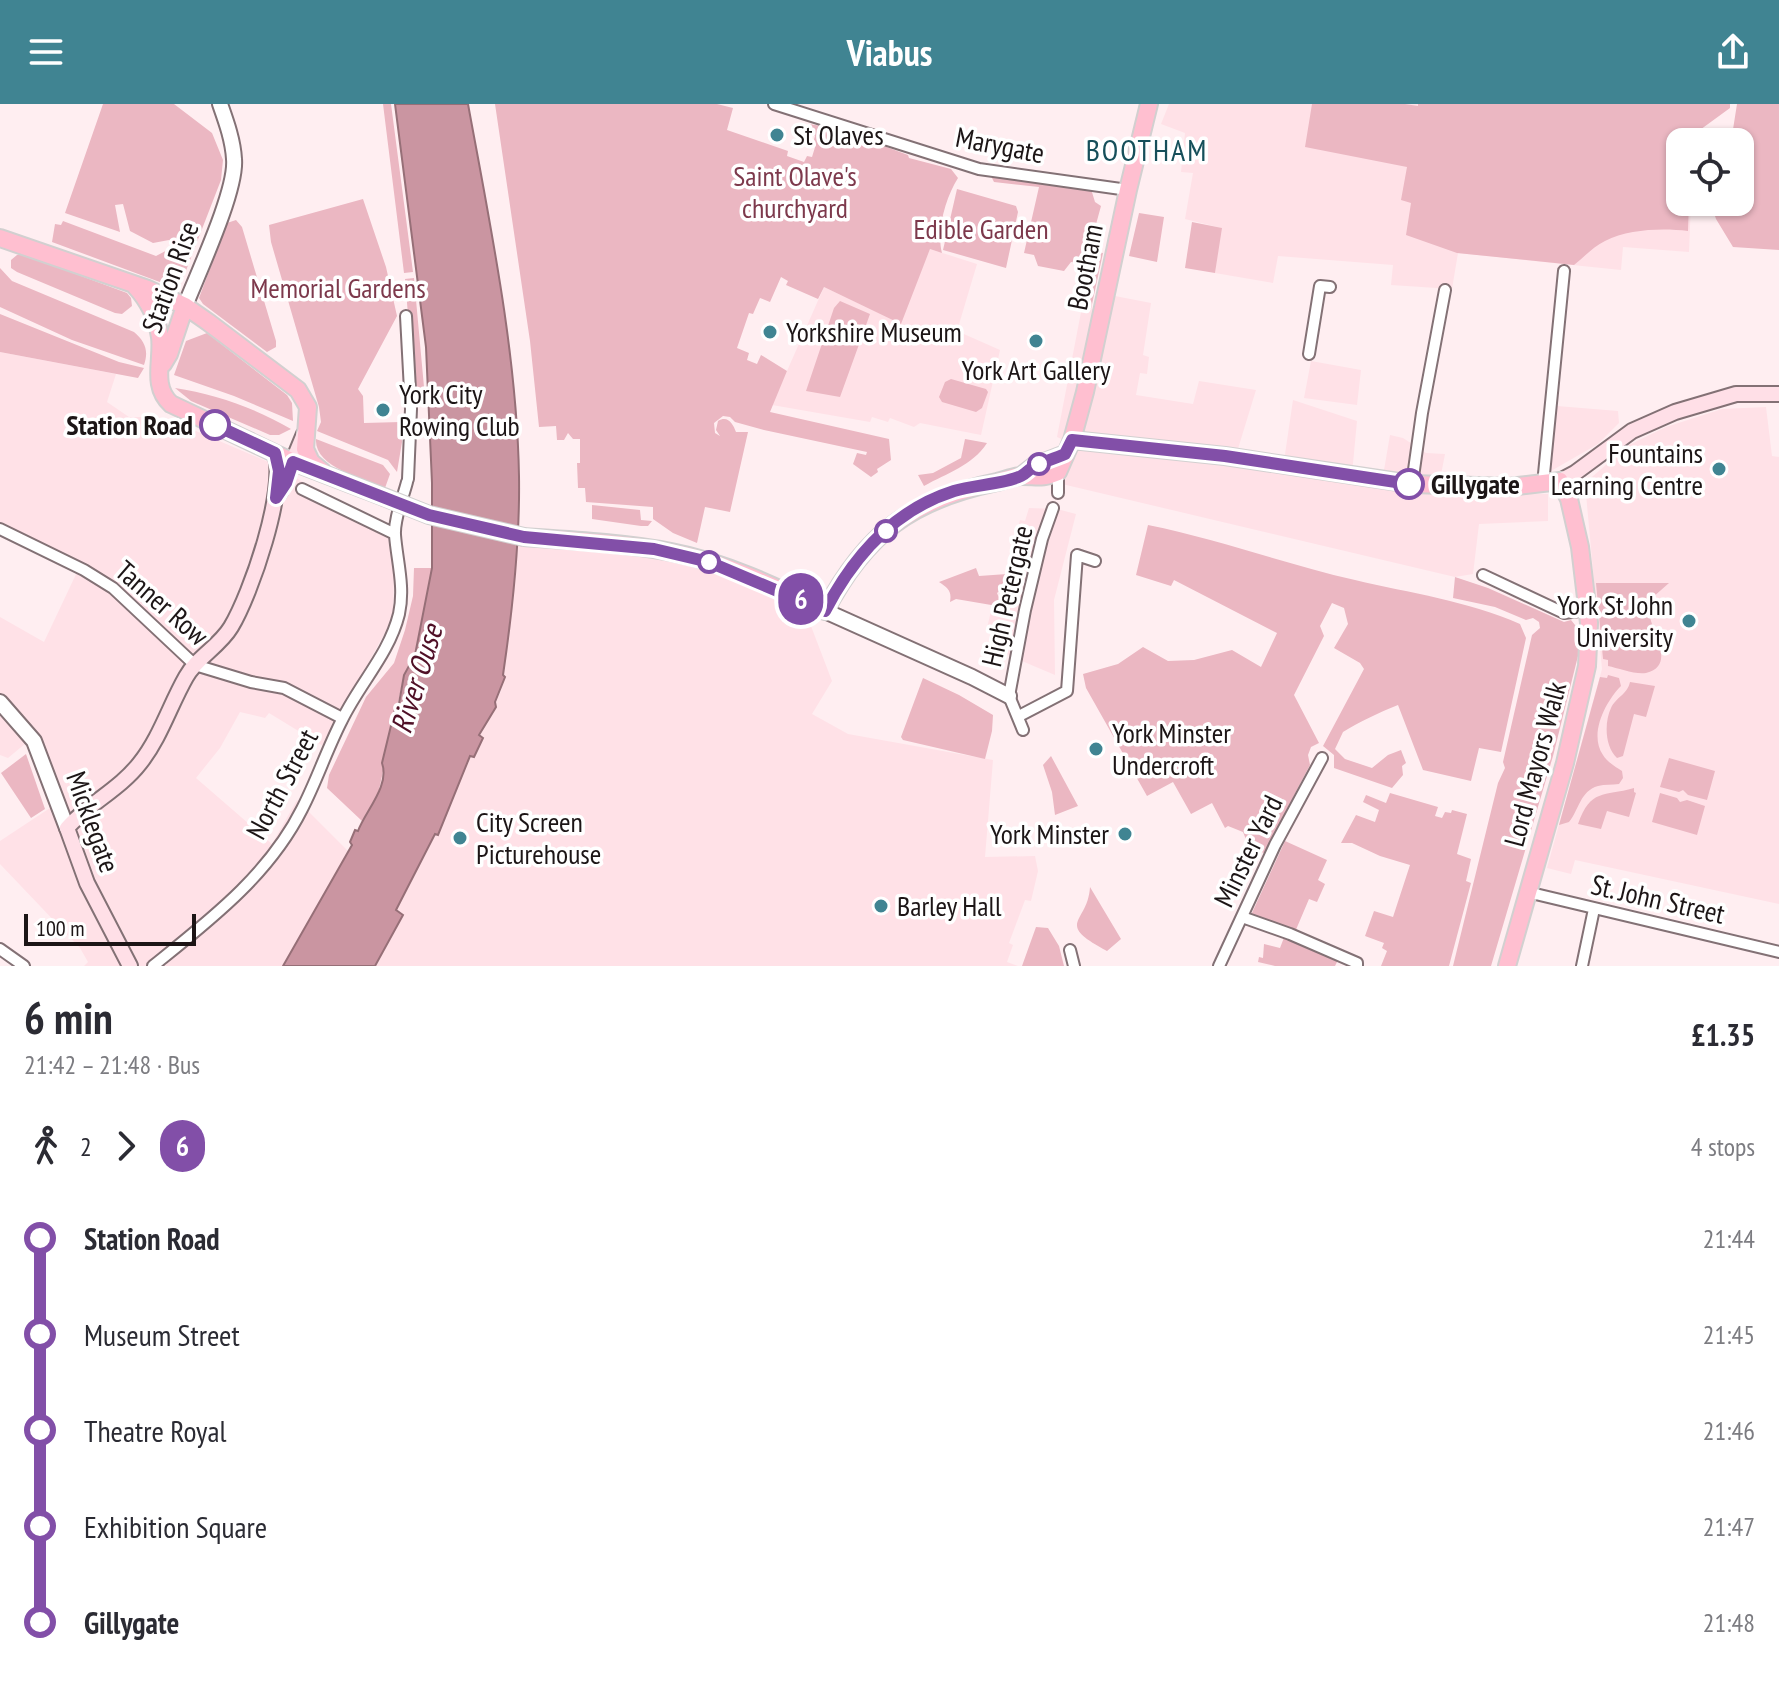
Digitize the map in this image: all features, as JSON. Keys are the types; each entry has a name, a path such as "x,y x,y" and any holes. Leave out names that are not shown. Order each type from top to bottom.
{"main road":[{"name":"Bootham","path":"1058,472 1069,447 1094,354 1149,104"},
{"path":"0,238 148,289 185,306 298,390 308,407 305,434 307,456 323,472"},
{"path":"135,286 148,302 160,336 159,385 163,396 182,411 293,462 429,515 528,537 671,552 709,562 825,611 845,575 867,546 928,502 954,491 1021,476 1037,479 1058,472"},
{"name":"Station Rise","path":"160,370 169,354 185,306"},
{"path":"1021,476 1069,447 1225,456 1412,484 1480,487 1552,482 1575,473 1632,431 1675,412 1736,394 1779,394"},
{"path":"271,450 290,444 305,434"},
{"path":"276,498 286,483 305,434"},
{"path":"67,828 139,765 195,665 230,628 245,599 276,498 279,471 271,450"},
{"name":"Lord Mayors Walk","path":"1507,966 1565,763 1584,683 1589,636 1575,521 1569,499 1552,482"},
{"name":"Micklegate","path":"67,828 87,883 130,966"}],"street":[{"name":"Station Rise","path":"185,306 226,201 234,172 235,160 220,104"},
{"name":"Marygate","path":"774,104 979,169 1128,190"},
{"path":"1552,482 1564,271"},
{"path":"1309,354 1320,286 1330,287"},
{"path":"1412,484 1445,290"},
{"name":"North Street","path":"153,966 246,888 281,845 302,809 342,718 393,636 400,609 399,556 395,534 408,480 411,409 406,316"},
{"name":"High Petergate","path":"1058,472 1058,493"},
{"path":"302,489 395,534"},
{"name":"High Petergate","path":"1009,696 1025,610 1042,539 1053,508"},
{"name":"Tanner Row","path":"0,529 84,570 113,588 195,665 251,682 284,688 342,718"},
{"path":"1019,716 1067,691 1077,555 1095,561"},
{"path":"1483,575 1564,613 1587,610"},
{"path":"825,611 1009,696 1023,730"},
{"name":"Micklegate","path":"0,702 34,741 67,828"},
{"name":"Minster Yard","path":"1219,966 1275,845 1322,758"},
{"name":"St. John Street","path":"1527,892 1779,952"},
{"path":"1582,966 1594,909"},
{"path":"1242,917 1290,934 1352,963"},
{"path":"0,949 24,966"},
{"path":"1070,950 1074,966"}],"shaded area":[{"path":"1169,104 1663,104 1694,109 1693,128 1666,128 1666,216 1690,216 1689,252 1623,247 1621,270 1458,253 1452,289 1391,285 1393,265 1278,256 1273,283 1215,273 1221,228 1185,219 1193,173 1181,172 1185,133 1161,124"},
{"path":"930,249 977,264 957,331 1000,350 981,435 920,423 914,427 890,418 888,422 872,417 870,422 772,405 824,287 900,323"},
{"path":"1115,296 1151,303 1143,355 1149,357 1147,374 1140,373 1136,395 1193,404 1199,381 1256,390 1237,452 1284,461 1293,400 1357,421 1352,474 1383,476 1390,435 1403,438 1426,453 1445,454 1440,480 1487,493 1548,494 1548,521 1479,524 1473,574 1455,577 1062,484 1068,442 1057,437 1082,307 1110,312"},
{"path":"0,352 116,374 107,402 129,417 152,417 182,425 266,461 395,534 393,618 323,746 269,713 265,718 240,712 220,748 196,778 272,844 297,800 348,851 283,966 84,966 88,962 80,948 0,864 0,841 50,808 26,743 8,758 0,755 0,617 44,642 78,570 0,535"},
{"path":"1311,361 1361,370 1357,405 1304,398"},
{"path":"1557,406 1618,411 1619,423 1598,444 1551,471"},
{"name":"York St John University","path":"1766,407 1772,456 1779,457 1779,904 1575,860 1571,874 1547,868 1602,669 1585,483 1629,445 1666,427 1722,409"},
{"path":"1029,508 1057,509 1076,514 1054,600 1055,675 1010,656 993,642 996,631 987,628 992,607 1003,607 1007,574 1020,520 1025,521"},
{"path":"516,545 662,558 778,596 806,613 832,681 812,714 848,734 993,760 985,857 1035,856 1038,871 1031,901 1025,900 1009,943 1013,945 1007,962 1018,966 375,966 403,915 396,910 438,834 470,756 482,738 478,735 496,707 495,702 501,691"}],"green space":[{"path":"103,104 174,104 212,133 223,160 221,180 180,286 176,288 52,242 55,224 61,225 63,221 156,256 175,246 169,240 153,243 130,231 123,204 115,205 120,232 65,213"},
{"path":"383,104 391,104 413,272 404,273"},
{"name":"Saint Olave's churchyard","path":"495,104 717,104 733,108 727,130 788,151 787,156 804,162 807,156 812,157 816,144 813,143 815,136 807,130 809,124 834,128 832,138 864,146 865,139 909,158 951,169 958,178 943,214 940,234 942,253 930,249 901,324 824,287 818,299 786,285 788,281 781,277 770,302 760,298 753,314 749,313 737,348 749,353 747,360 757,364 761,355 787,371 770,412 889,439 891,460 871,477 853,464 857,453 866,455 867,452 764,430 723,416 714,423 715,433 720,436 716,430 718,421 725,419 732,423 736,432 748,432 730,512 705,507 697,543 673,533 653,519 653,507 586,502 585,488 578,488 580,439 573,439 568,433 564,440 557,440 556,426 539,427 530,341"},
{"path":"1312,104 1730,104 1730,108 1703,128 1666,128 1666,216 1689,216 1688,231 1657,230 1624,234 1601,243 1574,265 1457,253 1406,235 1411,203 1401,200 1407,167 1305,147"},
{"path":"1737,104 1779,104 1779,250 1733,247 1716,219 1715,216 1754,216 1754,128 1733,128"},
{"path":"991,176 1091,189 1095,202 1101,206 1089,250 1103,253 1091,309 1082,307 1082,292 1087,285 1084,279 1086,264 1071,262 1064,271 1038,266 1034,255 1024,253 1039,187 994,182"},
{"name":"Edible Garden","path":"957,189 1016,206 1018,212 1006,268 943,250"},
{"name":"Memorial Gardens","path":"363,199 386,267 397,316 358,389 363,396 364,423 401,422 402,442 397,472 388,460 317,431 321,422 319,407 271,242 269,225"},
{"path":"1139,213 1164,217 1157,262 1129,256"},
{"path":"236,220 242,227 276,341 276,347 267,352 199,298 227,223"},
{"path":"1192,222 1222,228 1215,273 1185,268"},
{"path":"22,254 127,293 132,306 122,314 115,313 17,272 11,268 11,260"},
{"path":"0,268 12,281 134,332 145,347 144,365 72,340 0,307"},
{"path":"414,278 425,398 415,398 405,279"},
{"path":"840,301 870,314 840,397 806,391 834,308"},
{"path":"0,314 119,362 144,368 138,378 0,352"},
{"path":"207,333 287,395 292,403 293,421 174,375 186,341"},
{"path":"951,379 986,389 988,392 982,408 976,412 942,402 939,397 945,382"},
{"path":"175,388 234,403 291,429 279,435 270,435 191,401"},
{"path":"316,439 383,465 390,474 385,488 331,464 317,449"},
{"path":"965,439 987,443 967,463 924,486 918,475 933,473 961,458"},
{"path":"592,505 640,510 641,520 652,521 648,526 641,526 592,519"},
{"path":"1148,525 1329,574 1459,603 1520,624 1526,638 1501,752 1479,748 1471,781 1423,770 1398,705 1343,732 1335,749 1345,759 1372,768 1388,755 1401,750 1406,763 1402,766 1403,775 1392,788 1334,768 1334,755 1323,746 1364,669 1360,663 1334,648 1348,624 1344,608 1332,603 1320,626 1324,636 1294,695 1319,743 1311,747 1308,755 1310,765 1264,853 1249,847 1243,832 1228,826 1225,828 1212,803 1191,814 1173,782 1147,796 1086,688 1083,674 1118,664 1143,647 1168,661 1194,660 1232,650 1261,667 1277,633 1174,580 1171,586 1136,575"},
{"path":"414,568 432,568 415,655 404,675 377,799 362,821 327,788 329,775 366,697 394,663 413,596"},
{"path":"976,568 979,576 1007,574 1004,587 997,593 1005,602 1003,607 956,599 950,602 949,590 939,582"},
{"path":"1455,577 1488,588 1564,622 1571,620 1582,640 1553,756 1491,966 1453,966 1498,783 1505,768 1503,762 1532,635 1540,628 1539,622 1533,618 1526,620 1495,607 1453,598"},
{"path":"1596,583 1669,583 1652,598 1650,617 1661,656 1660,664 1655,669 1646,673 1632,672 1608,666 1608,660 1603,659"},
{"path":"1608,675 1619,678 1621,686 1601,718 1599,746 1609,762 1622,771 1623,778 1619,784 1592,788 1569,822 1559,825 1600,677 1607,678"},
{"path":"923,678 993,715 985,759 903,740 901,737"},
{"path":"1630,682 1655,686 1646,717 1634,714 1623,756 1617,758 1608,741 1607,721 1613,704"},
{"path":"26,754 45,809 31,818 1,773"},
{"path":"1051,756 1078,806 1055,815 1052,792 1043,765"},
{"path":"1669,758 1715,771 1707,800 1688,795 1683,790 1679,792 1660,787"},
{"path":"1634,788 1636,793 1629,817 1607,811 1601,829 1578,824 1593,799"},
{"path":"1390,793 1438,807 1435,816 1442,818 1445,812 1451,813 1452,810 1467,814 1457,854 1471,859 1466,881 1471,883 1449,966 1381,966 1387,951 1382,948 1384,943 1365,936 1374,911 1393,917 1410,865 1352,843 1341,843 1356,815 1375,822 1379,810 1363,802 1366,795 1386,803"},
{"path":"1660,793 1677,798 1680,802 1687,800 1705,806 1697,835 1652,822"},
{"path":"1285,841 1327,860 1318,880 1325,884 1317,902 1309,899 1295,932 1251,915"},
{"path":"1090,887 1121,939 1107,951 1077,928"},
{"path":"1036,927 1048,928 1059,946 1064,966 1022,966"},
{"path":"1285,935 1338,960 1335,966 1275,966 1258,962 1259,957 1263,958 1264,944 1280,948"}],"water":[{"name":"River Ouse","path":"395,104 468,104 501,289 517,430 518,525 505,677 496,707 479,735 483,738 474,757 470,756 438,835 435,834 396,910 403,915 375,966 283,966 380,789 384,772 382,763 395,709 398,709 404,675 415,655 432,568 426,347"}],"bus line":[{"name":"6","path":"215,425 275,453 279,471 276,498 286,483 293,462 429,515 524,537 654,549 709,562 825,611 845,575 867,546 893,525 928,502 954,491 1021,476 1034,466 1065,454 1072,440 1225,456 1409,484"}],"place":[{"name":"St Olaves","path":"777,135"},
{"name":"Yorkshire Museum","path":"770,332"},
{"name":"York Art Gallery","path":"1036,341"},
{"name":"York City Rowing Club","path":"383,410"},
{"name":"Station Road","path":"215,425"},
{"name":"Fountains Learning Centre","path":"1719,469"},
{"name":"Gillygate","path":"1409,484"},
{"name":"York St John University","path":"1689,621"},
{"name":"York Minster Undercroft","path":"1096,749"},
{"name":"York Minster","path":"1125,834"},
{"name":"City Screen Picturehouse","path":"460,838"},
{"name":"Barley Hall","path":"881,906"}],"district":[{"name":"BOOTHAM","path":"1147,151"}]}
